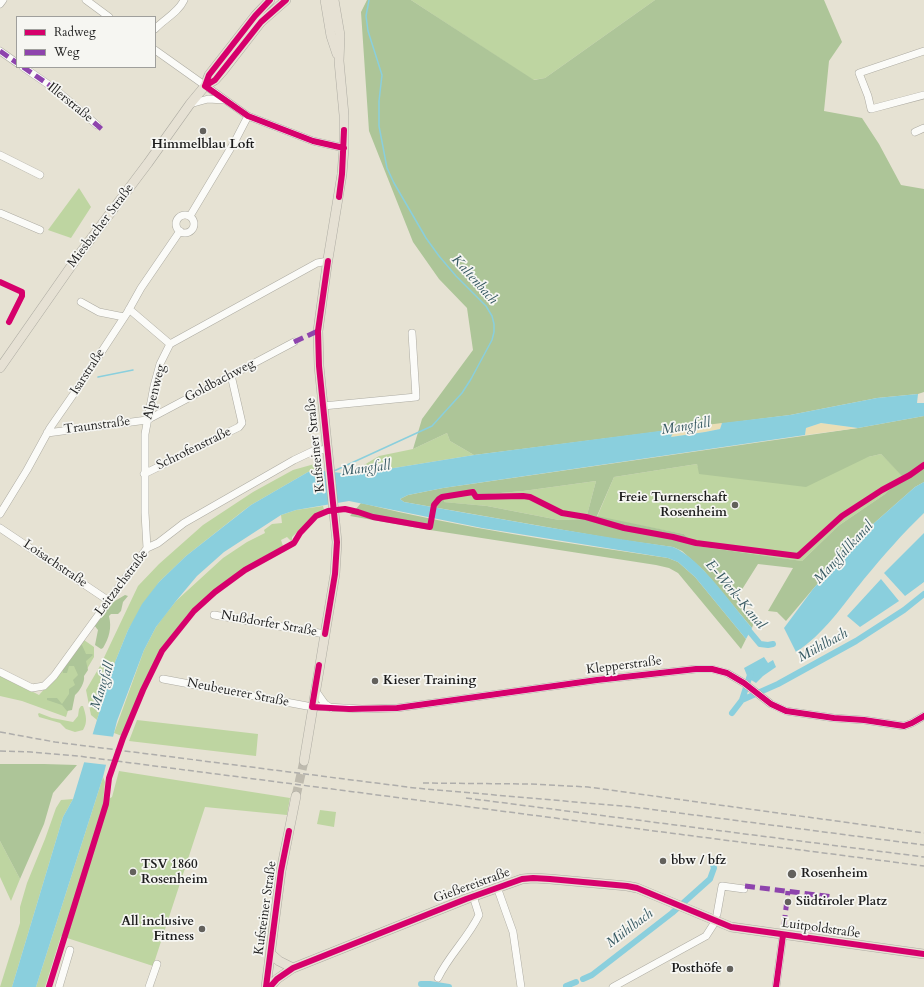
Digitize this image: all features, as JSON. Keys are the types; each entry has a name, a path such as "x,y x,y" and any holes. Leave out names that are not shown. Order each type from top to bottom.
{"main road":[{"name":"Miesbacher Straße","path":"205,86 209,75 255,16 270,0"},
{"name":"Miesbacher Straße","path":"0,368 81,252 140,174 190,104 205,86 215,80 261,22 286,0"},
{"name":"Kufsteiner Straße","path":"325,0 332,36 339,61"},
{"name":"Kufsteiner Straße","path":"304,761 335,574 337,542 323,406 318,331 342,174 344,148 344,115 339,61 340,35 335,0"},
{"name":"Kufsteiner Straße","path":"266,987 281,871 296,796"},
{"name":"Gießereistraße","path":"270,987 277,979 293,968 473,896 522,879 533,878 627,886 646,891 688,909 716,918"},
{"name":"Luitpoldstraße","path":"716,918 731,927 924,954"},
{"path":"271,954 278,961 293,968"},
{"name":"Gießereistraße","path":"268,970 293,968"}],"street":[{"path":"0,4 3,0"},
{"path":"86,0 108,16"},
{"path":"156,28 178,10 184,0"},
{"path":"0,51 16,62"},
{"path":"156,51 248,116 313,140 344,148"},
{"path":"924,51 859,74 868,96 871,109 924,95"},
{"name":"Illerstraße","path":"24,68 55,89 97,125"},
{"path":"190,104 208,99 225,100"},
{"name":"Isarstraße","path":"190,216 235,141 248,116"},
{"path":"915,132 924,128"},
{"path":"0,155 40,175"},
{"path":"0,213 40,230"},
{"name":"Isarstraße","path":"181,216 190,216 194,220 193,229 189,232 180,231 176,226 177,220 181,216"},
{"name":"Isarstraße","path":"0,514 27,470 47,433 124,317 141,288 180,231"},
{"path":"129,309 170,344 317,263 328,261"},
{"path":"81,302 99,312 124,317"},
{"path":"323,406 416,397 412,333"},
{"name":"Goldbachweg","path":"147,420 294,342"},
{"name":"Alpenweg","path":"147,548 144,474 147,420 160,364 170,344"},
{"name":"Schrofenstraße","path":"144,474 239,427 242,423 230,375"},
{"name":"Traunstraße","path":"47,433 147,420"},
{"name":"Leitzachstraße","path":"0,672 32,688 44,686 54,676 147,548 158,543 184,523 294,460 313,451 328,454"},
{"name":"Loisachstraße","path":"0,528 109,601"},
{"name":"Nußdorfer Straße","path":"214,615 325,634"},
{"name":"Klepperstraße","path":"312,707 355,709 397,708 597,680 696,668 712,669 727,673 744,683 776,707 786,711 904,726 924,716"},
{"name":"Neubeuerer Straße","path":"163,679 312,707"},
{"path":"315,690 325,704 331,708"},
{"path":"613,987 706,936 716,918 722,886 744,889"},
{"path":"497,887 513,932 521,987"},
{"path":"438,978 445,964 473,928 479,915 473,896"},
{"path":"776,987 784,935"},
{"path":"59,987 70,950"},
{"path":"149,987 157,964"}],"green space":[{"path":"367,0 411,0 534,80 545,78 655,0 824,0 842,42 829,61 824,111 862,118 879,144 901,185 924,189 924,392 918,394 877,398 790,415 474,455 450,441 447,433 413,449 422,419 473,350 467,308 439,279 413,242 369,131 361,12"},
{"path":"411,0 655,0 545,78 533,80"},
{"path":"79,188 91,207 71,238 48,230"},
{"path":"924,416 924,482 915,487 864,532 786,621 777,612 768,611 793,568 758,564 736,599 754,622 752,628 704,571 682,551 673,547 615,539 404,502 400,499 408,495 443,488 858,428","holes":["881,454 902,476 885,494 838,526 802,561 697,546 684,534 597,516 614,477 697,464 699,474 806,487 868,457","596,481 586,519 559,520 487,506 444,502 444,498 523,491"]},
{"path":"447,433 450,441 474,455 349,474 379,456 413,449"},
{"name":"Freie Turnerschaft Rosenheim","path":"881,454 903,476 885,494 838,526 802,561 697,546 684,534 597,517 614,477 697,464 700,474 868,457"},
{"path":"318,463 318,470 308,472 251,505 186,556 159,582 128,630 113,667 97,720 91,715 86,690 100,666 138,586 159,564 203,525 253,492 293,470"},
{"path":"596,481 586,519 559,520 487,506 443,502 444,498 523,491"},
{"path":"361,503 437,520 552,541 668,558 678,562 695,577 746,639 741,649 678,573 669,568 350,516"},
{"path":"323,506 324,510 313,517 292,537 292,542 287,537 281,540 283,546 244,568 223,583 187,615 160,651 145,681 122,736 114,733 144,650 156,627 176,601 223,558 247,542 265,533 264,530 272,524 282,523 281,515 296,510"},
{"path":"125,595 128,596 123,602 121,611 118,614 111,614 109,616 109,633 103,648 101,649 95,645 98,630 94,625 105,614 108,605"},
{"path":"84,640 94,647 94,657 74,691 66,717 22,701 0,696 0,675 39,695 58,674"},
{"path":"82,645 86,654 93,655 86,661 88,670 84,676 82,686 75,695 72,710 67,711 62,705 47,700 47,698 57,698 62,704 69,694 69,689 75,685 73,680 78,675 74,666 69,666 67,673 63,673 62,666 77,646"},
{"path":"81,706 83,706 85,712 86,724 83,730 75,732 66,729 60,723 39,717 38,714 73,722 78,716"},
{"path":"137,720 258,734 256,756 129,741"},
{"path":"0,764 77,765 53,793 44,824 20,879 0,841"},
{"name":"TSV 1860 Rosenheim","path":"119,771 290,798 287,815 205,807 153,966 61,936 45,987 36,987 103,777 105,782 103,802 112,797"},
{"path":"73,799 63,817 12,987 0,987 20,923 20,907 27,883 56,808 61,800"},
{"path":"320,810 336,812 334,827 317,824"},
{"path":"0,841 20,879 11,901 0,877"}],"sand":[{"path":"722,423 720,429 670,437 675,429"},
{"path":"821,423 858,428 805,435 806,428"}],"water":[{"path":"918,394 917,403 924,403 924,416 858,428 821,423 806,428 805,435 443,488 408,495 400,499 404,502 471,514 673,547 684,553 705,572 752,628 746,639 695,577 678,562 668,558 482,528 349,501 296,510 281,515 224,552 197,576 176,601 156,627 144,650 117,721 103,777 36,987 12,987 63,817 73,799 113,667 128,630 142,604 159,582 186,556 251,505 308,472 318,470 349,474 474,455 675,429 671,437 720,429 722,423 790,415 877,398"},
{"path":"924,482 924,513 886,553 824,628 796,652 784,628 813,589 864,532 915,487"},
{"path":"924,533 924,582 905,596 884,573"},
{"path":"881,579 899,601 860,627 847,616"},
{"path":"764,657 768,663 773,660 776,667 756,683 748,678 744,668"}],"pier":[{"path":"91,734 115,737 108,765 82,762"}],"waterway":[{"name":"Kaltenbach","path":"334,471 432,426 462,393 492,340 494,332 492,316 486,306 456,276 426,238 387,168 379,126 379,101 382,75 368,31 366,16 369,0"},
{"path":"98,377 133,370"},
{"name":"Mühlbach","path":"732,713 742,700 778,684 856,641 904,610 924,594"},
{"name":"E-Werk-Kanal","path":"745,626 760,644 773,644"},
{"path":"742,700 751,672"},
{"name":"Mühlbach","path":"583,979 592,975 672,913 710,879 714,868 711,859"},
{"name":"Mühlbach","path":"566,986 576,982"},
{"path":"421,984 449,987"}],"tunnel":[{"path":"296,796 304,761"}],"railway":[{"path":"0,732 55,742 415,788 633,807 924,845"},
{"path":"0,751 78,756 924,866"},
{"path":"423,783 531,784 588,787 924,833"},
{"path":"466,798 924,857"}],"marked path":[{"path":"0,51 16,62"},
{"path":"24,68 55,89 105,132"},
{"path":"294,342 318,331"},
{"path":"745,886 833,897"},
{"path":"784,925 788,891"},
{"path":"793,926 826,931"}],"cycle path":[{"path":"205,86 209,75 255,16 270,0"},
{"path":"205,86 215,80 261,22 286,0"},
{"path":"205,86 248,116 313,141 344,148"},
{"path":"339,197 342,174 344,130"},
{"path":"325,634 335,574 337,542 319,366 318,331 328,261"},
{"path":"0,282 22,292 22,296 9,322"},
{"path":"49,987 106,804 109,778 123,738 143,690 162,651 194,611 215,592 245,570 294,543 300,533 316,516 328,511 345,509 373,517 430,527 434,505 442,497 473,492 476,497 523,496 530,497 562,513 586,517 624,528 696,543 798,556 842,516 924,465"},
{"path":"319,665 312,707 349,709 397,708 597,680 696,669 712,669 727,673 744,683 771,704 786,711 904,726 924,716"},
{"path":"266,987 281,871 289,831"},
{"path":"270,987 277,979 293,968 466,899 522,879 533,878 637,888 731,927 924,954"},
{"path":"776,987 783,935"}],"place":[{"name":"Himmelblau Loft","path":"203,131"},
{"name":"Freie Turnerschaft Rosenheim","path":"735,505"},
{"name":"Kieser Training","path":"375,681"},
{"name":"bbw / bfz","path":"663,861"},
{"name":"TSV 1860 Rosenheim","path":"133,872"},
{"name":"Rosenheim","path":"792,874"},
{"name":"Südtiroler Platz","path":"788,902"},
{"name":"All inclusive Fitness","path":"202,929"},
{"name":"Posthöfe","path":"730,969"}],"water label":[{"name":"Mangfall","path":"686,427"},
{"name":"Mangfall","path":"366,469"},
{"name":"Mangfallkanal","path":"844,553"},
{"name":"Mangfall","path":"103,686"}]}
